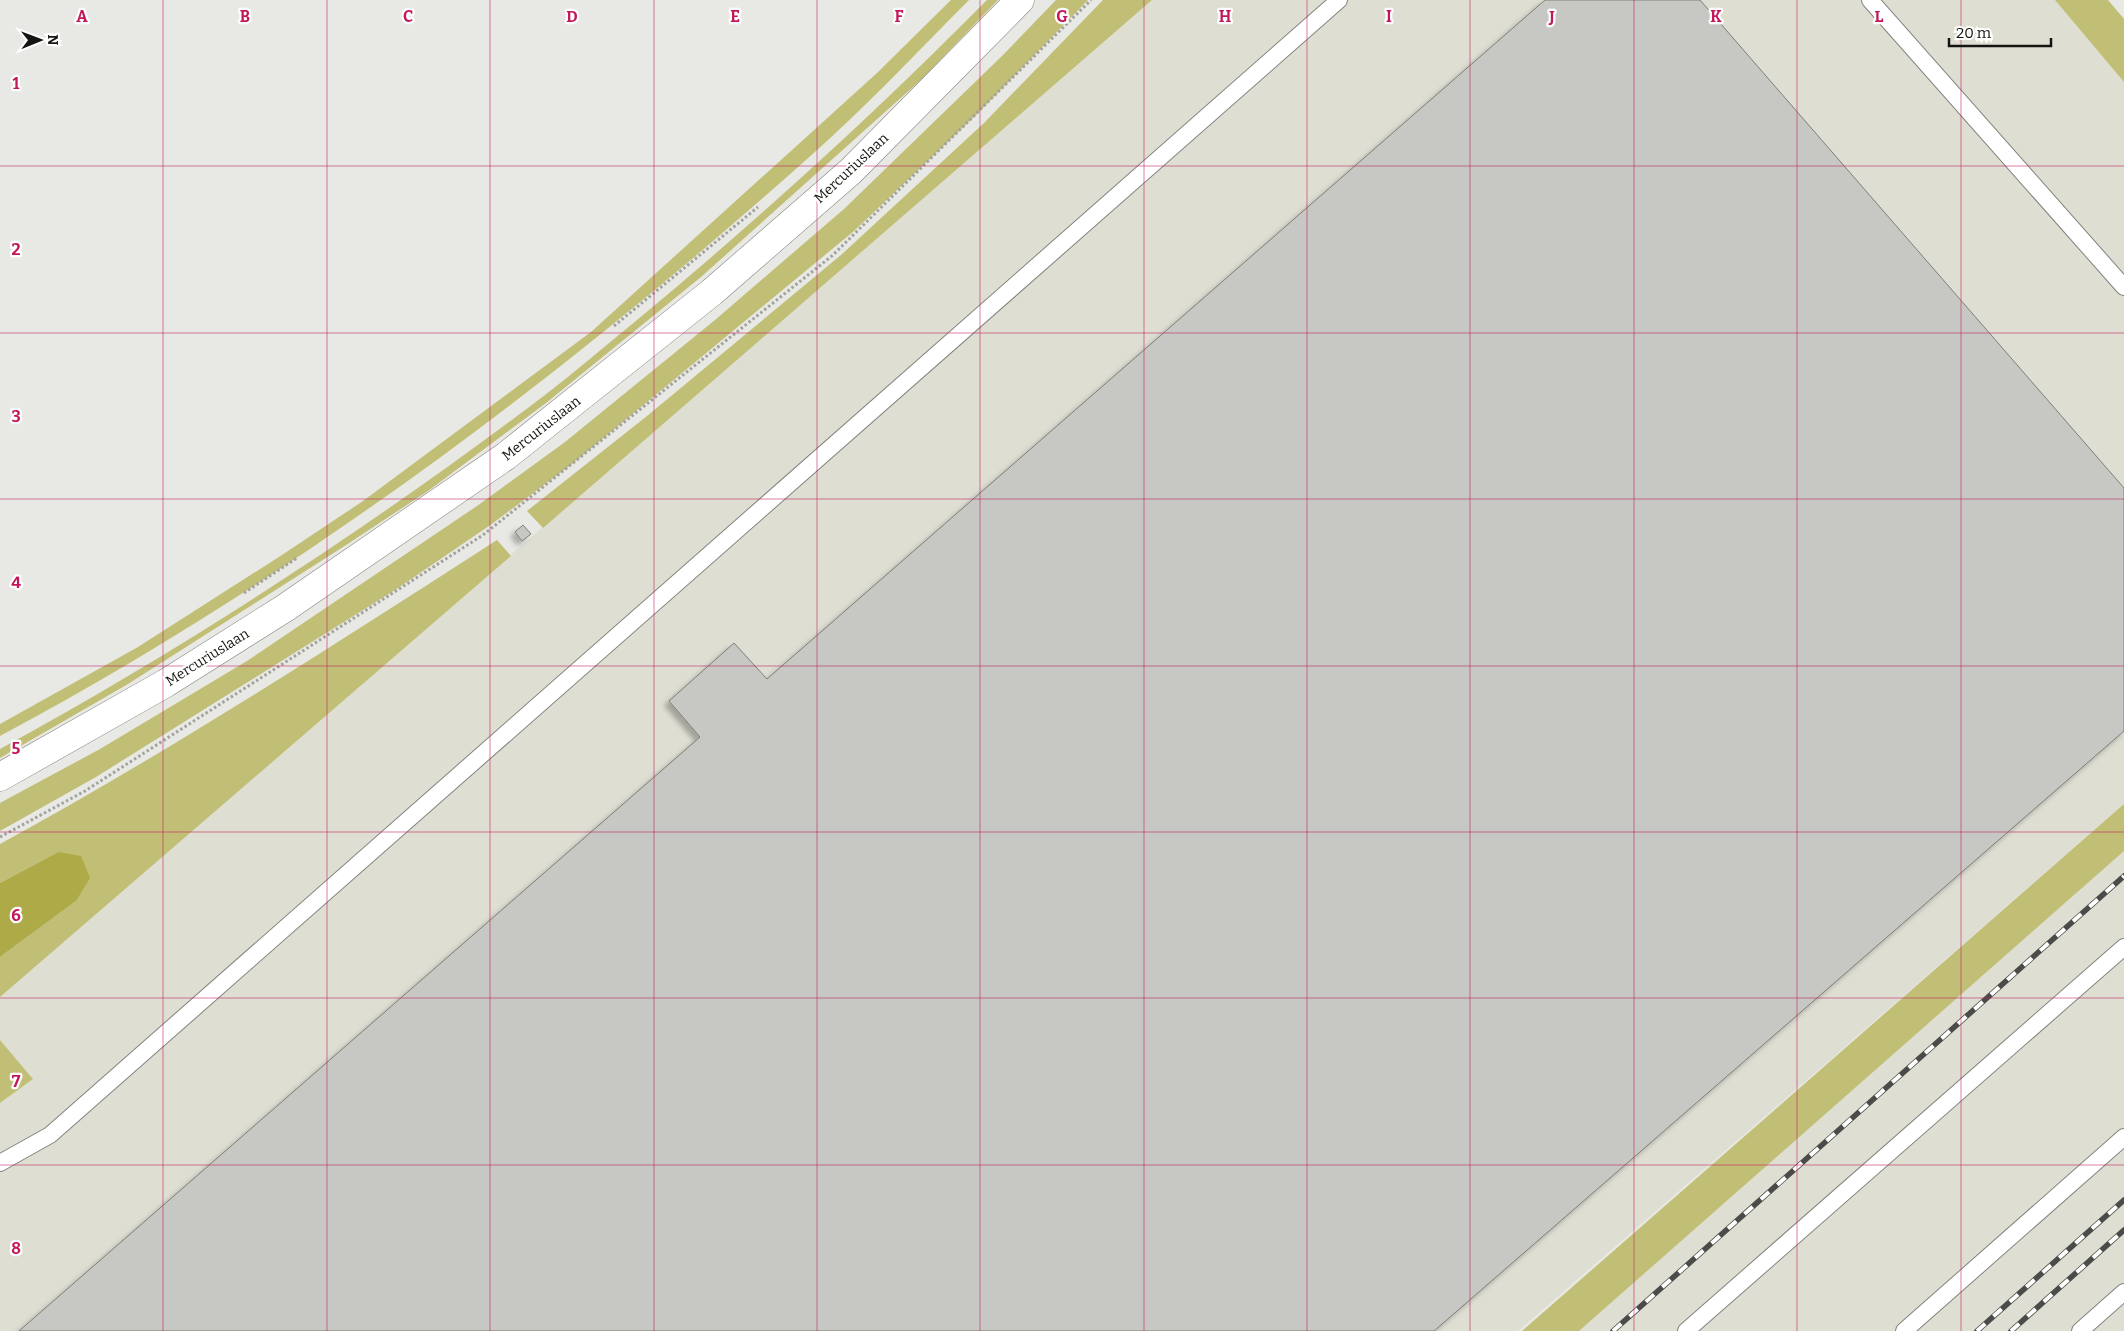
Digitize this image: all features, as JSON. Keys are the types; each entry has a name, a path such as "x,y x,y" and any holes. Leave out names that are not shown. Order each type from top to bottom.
{"street":[{"name":"Mercuriuslaan","path":"0,778 166,683 277,613 506,456 712,292 851,171 1020,0"}],"lane":[{"path":"0,1163 50,1135 1339,0"},
{"path":"1870,0 2124,287"},
{"path":"1686,1331 2124,947"},
{"path":"1904,1331 2124,1137"},
{"path":"2080,1331 2124,1292"}],"path":[{"path":"608,332 759,206"},
{"path":"242,595 299,557"}],"shaded area":[{"path":"951,0 969,0 828,140 713,241 618,320 520,397 421,472 319,543 215,611 109,675 0,736 0,724 138,647 363,501 591,332 877,73"},
{"path":"987,0 998,0 923,78 701,277 546,403 428,491 343,547 128,684 0,758 0,749 210,626 347,537 480,444 545,395 683,282 772,204 860,124"},
{"path":"1056,0 1088,0 977,114 854,231 572,464 489,526 395,590 96,777 0,831 0,803 100,749 247,661 477,506 565,442 715,320 844,209 1002,56"},
{"path":"1103,0 1152,0 543,528 527,511 647,416 841,255 984,123"},
{"path":"1152,0 2055,0 2124,82 2124,804 1518,1331 0,1331 0,1103 33,1079 0,1040 0,997"},
{"path":"2055,0 2108,0 2124,19 2124,82"},
{"path":"497,540 511,556 0,997 0,957 76,901 58,852 0,883 0,844 189,735"},
{"path":"2124,804 2124,851 1579,1331 1522,1331"},
{"path":"2124,851 2124,1331 1579,1331"},
{"path":"58,852 81,856 90,878 76,901 0,957 0,883"},
{"path":"0,1040 33,1079 0,1103"}],"building":[{"path":"1545,0 1700,0 2124,488 2124,731 1434,1331 19,1331 700,737 669,701 734,643 767,679"},
{"path":"523,525 531,534 522,541 515,532"}],"railway":[{"path":"1613,1331 2124,876"},
{"path":"1977,1331 2124,1200"},
{"path":"2011,1331 2124,1230"}]}
